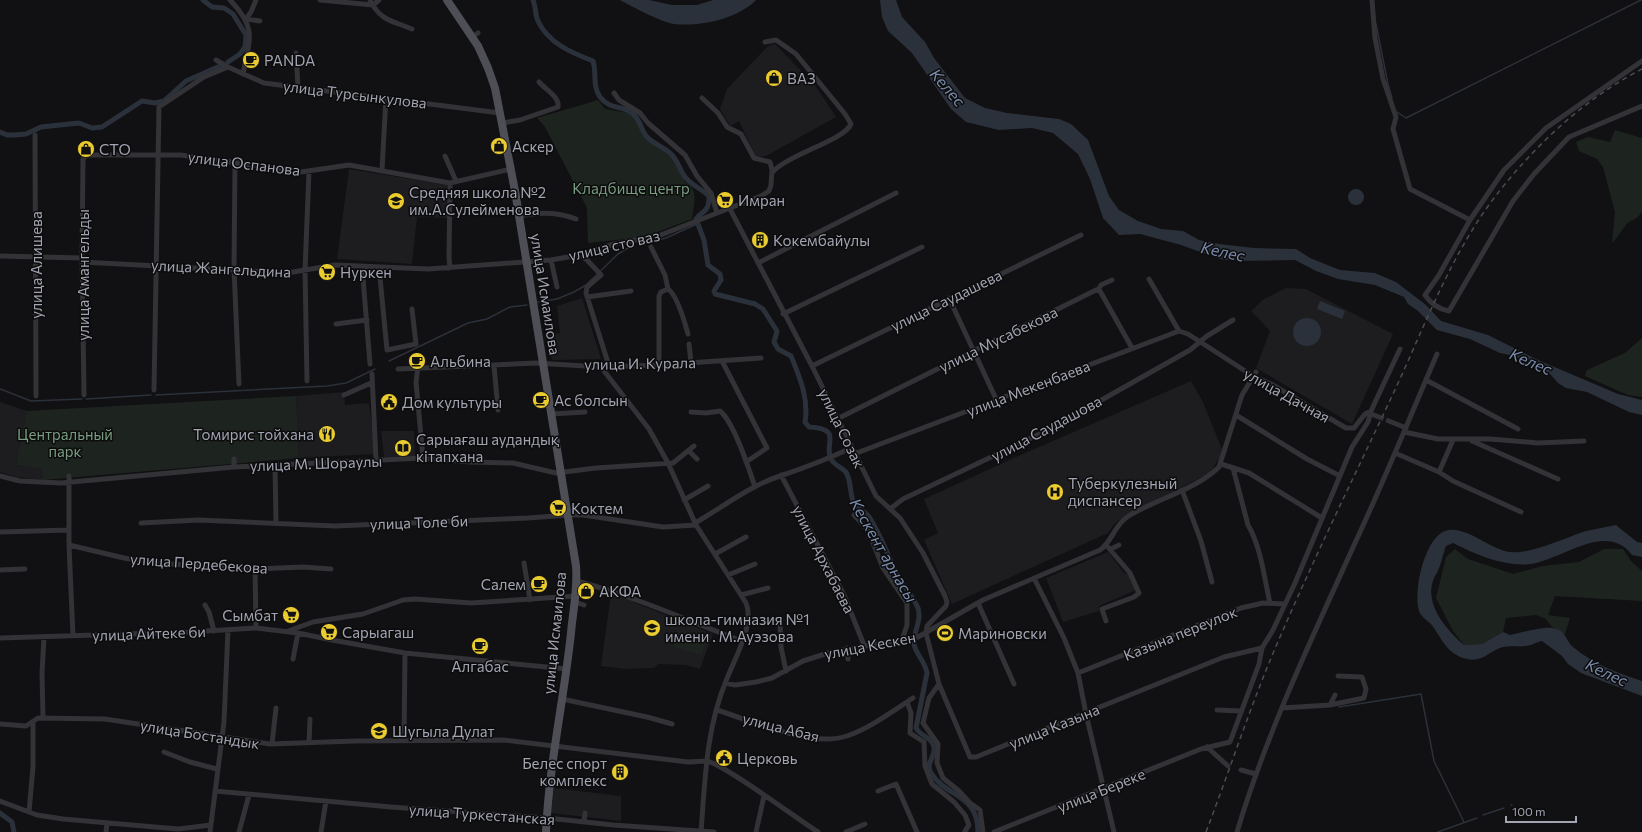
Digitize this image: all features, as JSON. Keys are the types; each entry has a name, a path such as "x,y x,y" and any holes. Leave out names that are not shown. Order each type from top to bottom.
{"main road":[{"name":"улица Исмаилова","path":"447,0 475,35 488,68 500,113 527,262 542,364 568,515 577,581 567,669 554,745 556,769 547,818 546,832"}],"street":[{"path":"230,0 246,19 250,41 243,74"},
{"path":"246,19 256,0"},
{"path":"320,0 372,3 380,0"},
{"path":"1372,0 1375,38 1383,79 1396,117 1393,129 1410,189 1470,220"},
{"path":"372,3 382,17 412,29"},
{"path":"246,19 260,21"},
{"path":"765,42 776,40 796,54 845,114 851,124 848,129 818,147 801,154 776,168 772,173"},
{"path":"296,53 298,87"},
{"name":"улица Турсынкулова","path":"216,60 228,68 264,83 386,97 500,113"},
{"path":"1642,61 1546,128 1504,170 1470,220 1439,275 1425,295 1430,303 1441,309 1449,311 1514,201 1534,174 1569,137 1642,106"},
{"path":"154,390 159,107 204,77 228,68"},
{"path":"502,123 537,116 558,105 556,98 539,82"},
{"path":"614,93 619,100 640,112 648,123 685,155 697,176 711,193 717,213"},
{"path":"382,170 386,97"},
{"path":"702,98 718,113 727,127 741,134 754,158 770,162 772,173"},
{"name":"улица Алишева","path":"36,135 36,396"},
{"name":"улица Оспанова","path":"85,156 158,154 196,157 290,172 309,171 349,165 450,183 511,169"},
{"name":"улица Амангельды","path":"84,394 82,260 83,159 85,156"},
{"path":"445,156 456,181"},
{"path":"235,164 234,269 239,384"},
{"path":"307,381 305,270 309,171"},
{"name":"улица сто ваз","path":"527,262 551,260 579,255 614,244 652,238 730,209 765,194 771,187 772,173"},
{"path":"450,183 450,268"},
{"path":"758,263 896,193"},
{"name":"улица Созак","path":"730,209 812,366 851,448 876,496 900,518 923,553 949,601 927,626 926,633"},
{"path":"519,216 557,214 576,219"},
{"name":"улица Саудашева","path":"812,366 948,298 1081,235"},
{"path":"651,247 665,275 668,289 672,293 685,321 688,334"},
{"path":"784,314 922,247"},
{"path":"579,255 587,260 600,275 587,287 587,297 609,366"},
{"name":"улица Жангельдина","path":"0,256 287,273 325,265 407,269 450,268 527,262"},
{"path":"551,260 557,287"},
{"path":"362,266 370,364"},
{"path":"379,267 387,350 416,344 412,308"},
{"path":"1149,279 1179,331 1188,334 1200,342"},
{"name":"улица Мусабекова","path":"837,419 1098,290 1101,285 1112,280"},
{"path":"659,365 659,296 661,292 668,289"},
{"path":"1098,290 1132,348"},
{"path":"587,297 631,291"},
{"path":"948,298 997,401"},
{"path":"336,324 367,320"},
{"name":"улица Саудашова","path":"890,508 903,499 1052,428 1200,342 1233,320"},
{"name":"улица Мекенбаева","path":"854,454 1179,331"},
{"name":"улица Дачная","path":"1200,342 1348,428 1354,428 1367,412 1371,413"},
{"path":"689,344 691,363"},
{"path":"1217,710 1241,711 1261,660 1262,648 1273,630 1295,583 1352,447 1371,413 1400,349"},
{"path":"1237,832 1256,774 1319,618 1395,453 1437,354"},
{"name":"улица И. Курала","path":"398,368 542,364 601,366 659,365 761,358"},
{"path":"722,361 767,448 746,462"},
{"path":"494,365 498,410"},
{"path":"601,366 649,429 668,463 695,524 748,606 749,617 742,641 725,683 717,710 706,761 701,832"},
{"path":"418,367 416,382 423,458"},
{"path":"372,374 371,382 376,460"},
{"path":"1106,621 1102,609 1134,597 1139,593 1130,573 1119,562 1109,547 1113,531 1127,517 1182,490 1215,471 1221,464 1242,395 1254,374"},
{"path":"1426,380 1518,429"},
{"path":"344,395 371,382"},
{"path":"691,412 705,416 720,411 723,412 732,427 755,487"},
{"path":"551,414 585,412"},
{"path":"1371,413 1379,417"},
{"path":"1236,415 1307,459 1340,476"},
{"path":"1389,421 1405,430 1438,439 1490,439 1527,443 1584,441"},
{"path":"1439,472 1452,440"},
{"path":"1469,440 1558,479"},
{"path":"668,463 675,462 694,446"},
{"name":"улица Толе би","path":"141,523 198,520 276,522 335,526 583,515 663,527 695,524 728,501 755,487 781,475 851,448"},
{"path":"689,451 697,459"},
{"path":"1395,453 1439,472 1453,481 1521,512"},
{"name":"улица М. Шораулы","path":"0,476 26,482 70,483 234,467 423,458 470,462 513,463 552,472 668,463"},
{"path":"234,459 234,467"},
{"path":"1221,464 1249,473 1322,518"},
{"path":"276,465 276,522"},
{"path":"1233,468 1248,525 1252,531 1259,553 1270,603"},
{"name":"улица Архабаева","path":"781,475 844,595 864,645"},
{"path":"69,476 69,545 73,636"},
{"path":"684,500 708,486"},
{"path":"1182,490 1201,541 1212,582"},
{"path":"854,515 868,530 883,568 907,603 906,628 903,637 899,641"},
{"path":"0,532 69,530"},
{"path":"715,554 746,537"},
{"name":"улица Пердебекова","path":"69,545 140,561 255,569 303,567 331,569"},
{"name":"улица Кескен","path":"725,683 735,685 748,684 772,678 803,661 847,648 918,637 978,603 1100,550 1119,545"},
{"path":"524,563 530,600"},
{"path":"728,575 755,564"},
{"path":"0,570 25,569"},
{"path":"255,569 256,628"},
{"path":"1034,578 1064,638 1078,673 1086,714 1114,832"},
{"path":"577,581 602,588 692,620 722,634 742,641"},
{"path":"741,596 768,588"},
{"path":"287,631 313,622 363,614 403,600 415,599 472,603 575,599 584,606"},
{"path":"978,603 1014,684"},
{"name":"Казына переулок","path":"1078,673 1241,608 1256,604 1284,604"},
{"path":"205,605 209,612 214,631"},
{"path":"780,622 781,647 786,671"},
{"name":"улица Айтеке би","path":"0,638 214,631 256,628 287,631 405,653 567,669"},
{"path":"210,832 222,738 228,664 228,630"},
{"path":"293,659 298,633"},
{"path":"712,633 722,634"},
{"name":"улица Казына","path":"926,633 939,684 967,753 973,758 1224,658 1262,648"},
{"path":"43,718 42,673 44,637"},
{"path":"847,648 848,659"},
{"path":"404,741 405,653"},
{"path":"1282,708 1330,705 1362,699 1365,695 1366,689 1362,677 1338,676"},
{"path":"939,684 929,698 923,723 938,744 937,763 943,778 959,791 970,803 980,810 983,832"},
{"path":"1330,705 1335,696"},
{"name":"улица Абая","path":"717,710 798,735 840,738 856,732 913,698"},
{"path":"562,699 647,717 672,724"},
{"path":"907,702 911,713 910,733 924,742 925,766 932,784 949,798 965,815 969,825 964,832"},
{"path":"272,744 276,708"},
{"name":"улица Береке","path":"994,832 1207,747 1230,742 1241,711"},
{"name":"улица Бостандык","path":"0,724 26,726 36,719 43,718 105,719 222,738 272,744 503,740 688,762 706,761"},
{"path":"309,743 310,719"},
{"path":"29,812 33,767 32,722"},
{"path":"1207,747 1228,766"},
{"path":"164,752 190,762 217,769"},
{"path":"706,761 726,770 814,831"},
{"path":"1241,770 1256,774"},
{"path":"878,791 896,784 917,832"},
{"name":"улица Туркестанская","path":"215,791 714,832"},
{"path":"239,832 249,794"},
{"path":"756,832 764,796"},
{"path":"0,801 29,812 63,819 178,829 211,826"},
{"path":"321,832 326,801"},
{"path":"584,822 585,813"},
{"path":"106,832 107,822"},
{"path":"846,832 865,824"}],"shaded area":[{"path":"775,44 815,85 836,117 766,156 756,157 739,121 730,126 720,109 727,89 768,46"},
{"name":"Средняя школа №2 им.А.Сулейменова","path":"349,169 447,185 447,218 417,217 412,264 337,259"},
{"path":"1286,288 1306,289 1393,334 1352,424 1256,368 1270,331 1251,311 1264,299"},
{"path":"582,298 601,359 552,360 546,335 560,333 557,306"},
{"name":"Туберкулезный диспансер","path":"1191,381 1203,402 1223,452 1210,473 1126,515 1115,523 1108,533 952,604 924,540 938,533 924,499 1016,457"},
{"name":"Томирис тойхана","path":"344,392 345,405 369,403 375,454 299,458 296,396"},
{"path":"0,402 27,411 16,465 43,469 43,480 16,477 0,472"},
{"path":"381,431 414,431 415,456 384,457"},
{"path":"1108,552 1124,573 1128,574 1136,590 1099,606 1099,611 1063,622 1046,578"},
{"name":"школа-гимназия №1 имени . М.Ауэзова","path":"611,593 713,634 700,669 686,665 658,664 654,668 625,669 601,666"},
{"path":"554,788 621,796 621,821 551,813"}],"green space":[{"name":"Кладбище центр","path":"598,100 605,109 629,113 639,121 645,137 675,159 685,182 693,189 694,203 692,219 644,237 588,243 587,208 545,127 537,118"},
{"path":"1615,130 1642,138 1642,211 1636,218 1626,225 1612,243 1615,212 1603,167 1597,159 1579,151 1576,142 1588,137 1610,142"},
{"path":"1642,338 1642,397 1628,395 1585,376 1587,370 1625,353"},
{"name":"Центральный парк","path":"296,396 299,458 43,480 42,469 16,465 27,411"},
{"path":"1455,549 1468,559 1513,574 1543,566 1579,562 1604,549 1623,549 1631,561 1642,571 1642,601 1555,596 1548,615 1570,618 1565,634 1552,627 1546,619 1536,615 1506,618 1503,632 1482,644 1464,645 1453,631 1436,598 1446,557"},
{"path":"678,630 707,638 702,655 673,647"}],"water":[{"path":"620,0 649,0 672,5 697,5 713,0 756,0 748,7 729,17 706,23 684,25 668,23"},
{"name":"Келес","path":"880,0 896,0 902,17 925,42 934,58 965,98 985,108 1007,113 1059,119 1071,124 1088,140 1109,196 1119,210 1138,221 1161,229 1183,231 1199,240 1219,244 1254,248 1296,249 1310,258 1340,270 1375,273 1396,282 1426,305 1441,321 1488,335 1538,360 1618,394 1642,400 1642,415 1629,412 1587,392 1566,388 1558,383 1551,375 1514,356 1500,353 1470,339 1437,330 1418,311 1408,304 1404,297 1375,285 1338,279 1316,271 1295,260 1234,261 1220,259 1181,245 1140,234 1119,235 1103,218 1090,179 1078,154 1053,133 1032,128 999,130 966,122 951,109 912,53 888,31 882,17"},
{"path":"1356,189 1362,191 1364,197 1362,203 1356,205 1350,203 1348,197 1350,191"},
{"path":"1320,301 1345,311 1342,319 1317,309"},
{"path":"1307,318 1317,322 1321,332 1317,342 1307,346 1297,342 1293,332 1297,322"},
{"name":"Келес","path":"1616,525 1637,542 1642,543 1642,557 1632,555 1622,545 1610,541 1584,545 1544,561 1531,564 1511,564 1491,559 1453,543 1446,546 1437,573 1434,577 1431,588 1432,597 1438,616 1464,645 1482,644 1503,632 1510,635 1544,628 1557,629 1563,633 1573,647 1597,663 1642,681 1642,696 1581,673 1568,664 1562,656 1542,641 1528,646 1503,647 1482,658 1472,660 1460,657 1445,645 1431,624 1419,611 1418,592 1422,567 1431,544 1445,531 1461,531 1502,550 1518,552 1548,545 1586,531"}],"waterway":[{"path":"203,0 212,7 224,8 233,14 246,35 245,47 240,54 228,62"},
{"name":"Кескент арнасы","path":"533,0 536,16 542,29 561,46 593,61 595,70 595,84 600,97 608,104 632,113 637,118 646,136 671,154 687,180 709,196 707,209 696,219 704,240 708,265 720,274 721,280 714,291 715,294 755,304 763,309 777,331 774,342 778,349 791,356 798,372 805,397 805,422 809,427 820,428 829,434 829,453 831,459 847,474 854,503 867,515 873,524 881,538 897,575 918,608 919,618 914,644 927,673 916,728 933,744 934,753 929,766 931,773 938,781 967,803 973,810 977,820 978,832"},
{"path":"1397,112 1406,118 1641,0"},
{"path":"1376,24 1392,98"},
{"path":"0,132 7,135 26,134 41,127 79,123 92,128 102,127 142,101 155,103 164,101 186,81 220,66"},
{"path":"646,243 666,238 697,224"},
{"path":"538,302 557,299 586,285 618,254 633,245"},
{"path":"389,361 468,323 487,319 510,307 527,305"},
{"path":"156,395 327,386 346,383 375,369"},
{"path":"0,389 31,401 82,399"},
{"path":"86,399 151,395"},
{"path":"1339,707 1421,694 1434,761 1464,822"},
{"path":"1483,815 1504,808"},
{"path":"0,813 12,822 14,832"},
{"path":"1438,832 1477,818"}],"tunnel":[{"path":"1379,417 1389,421"}],"railway":[{"path":"1206,832 1256,696 1288,618 1439,293 1464,244 1478,220 1494,198 1509,179 1543,142 1561,125 1600,94 1642,69"}],"place":[{"name":"PANDA","path":"251,60"},
{"name":"ВАЗ","path":"774,78"},
{"name":"Аскер","path":"499,146"},
{"name":"СТО","path":"86,149"},
{"name":"Имран","path":"725,200"},
{"name":"Средняя школа №2 им.А.Сулейменова","path":"396,201"},
{"name":"Кокембайулы","path":"760,240"},
{"name":"Нуркен","path":"327,272"},
{"name":"Альбина","path":"417,361"},
{"name":"Ас болсын","path":"541,400"},
{"name":"Дом культуры","path":"389,402"},
{"name":"Томирис тойхана","path":"327,434"},
{"name":"Сарыағаш аудандық кітапхана","path":"403,448"},
{"name":"Туберкулезный диспансер","path":"1055,492"},
{"name":"Коктем","path":"558,508"},
{"name":"Салем","path":"539,584"},
{"name":"АКФА","path":"586,591"},
{"name":"Сымбат","path":"291,615"},
{"name":"школа-гимназия №1 имени . М.Ауэзова","path":"652,628"},
{"name":"Сарыагаш","path":"329,632"},
{"name":"Мариновски","path":"945,633"},
{"name":"Алгабас","path":"480,646"},
{"name":"Шугыла Дулат","path":"379,731"},
{"name":"Церковь","path":"724,758"},
{"name":"Белес спорт комплекс","path":"620,772"}]}
